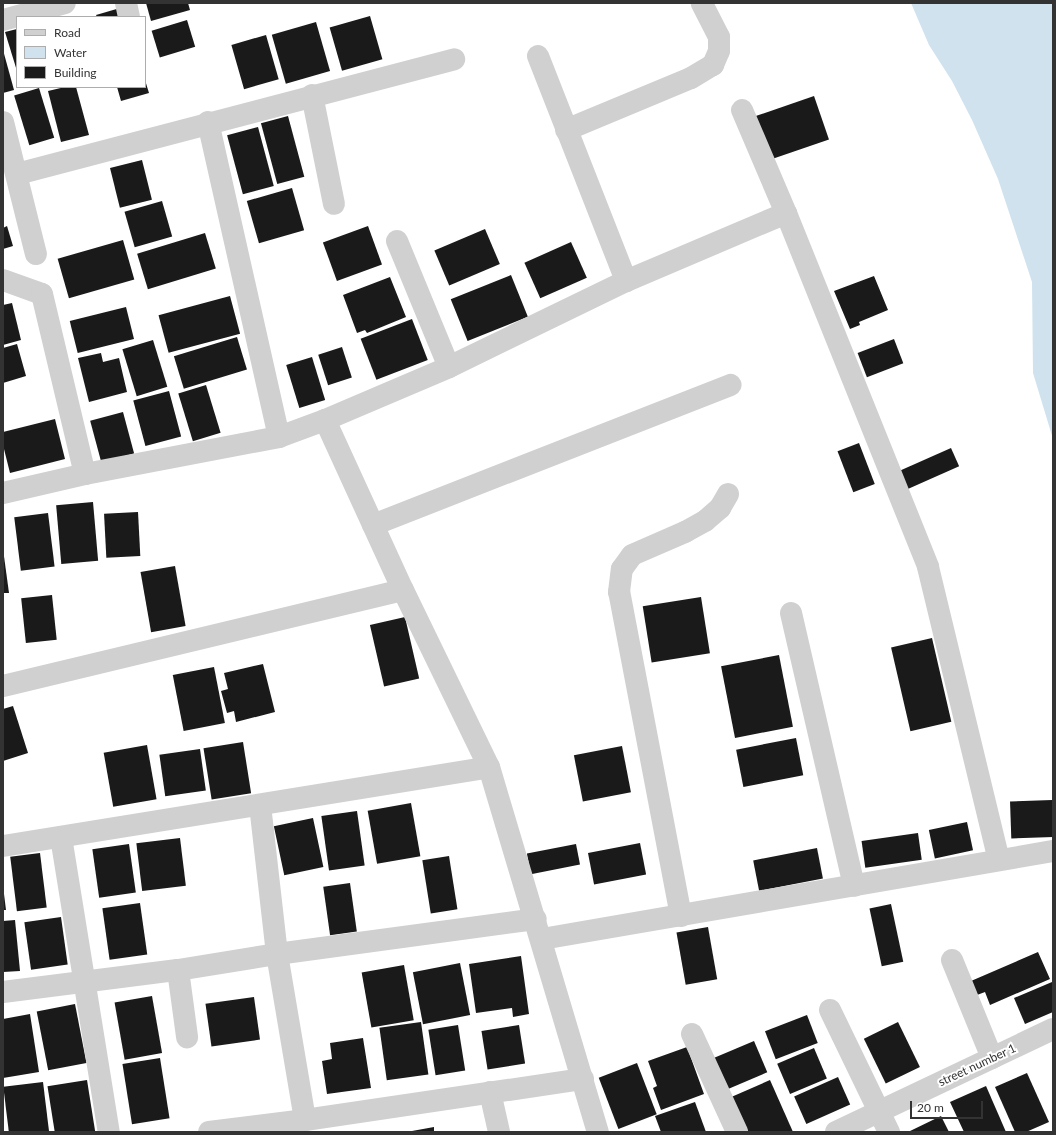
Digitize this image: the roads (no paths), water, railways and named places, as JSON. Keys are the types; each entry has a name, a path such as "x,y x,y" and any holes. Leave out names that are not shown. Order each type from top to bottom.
{"street":[{"path":"18,16 65,3"},
{"path":"126,3 129,16"},
{"path":"566,130 691,78 713,65 719,52 719,37 702,3"},
{"path":"3,20 16,16"},
{"path":"538,56 626,282"},
{"path":"16,174 208,122 454,59"},
{"path":"312,95 334,204"},
{"path":"742,110 786,213 928,567 999,860"},
{"path":"3,122 36,254"},
{"path":"208,122 279,437"},
{"path":"3,493 85,474 279,437 325,420 449,367 626,282 786,213"},
{"path":"397,241 449,367"},
{"path":"3,280 42,294 85,474"},
{"path":"373,525 731,385"},
{"path":"325,420 403,590 489,767 539,929 598,1132"},
{"path":"681,916 619,592 622,569 632,555 685,532 705,521 720,508 728,494"},
{"path":"3,686 403,590"},
{"path":"791,613 854,886"},
{"path":"3,846 489,767"},
{"path":"260,805 277,954 305,1120"},
{"path":"61,837 83,981 109,1132"},
{"path":"3,992 178,970 277,954 681,916 1053,851"},
{"path":"952,960 992,1058"},
{"path":"178,970 187,1037"},
{"path":"830,1010 889,1132"},
{"name":"street number 1","path":"836,1132 1053,1029"},
{"path":"692,1034 737,1132"},
{"path":"209,1132 305,1120 583,1079"},
{"path":"490,1092 499,1132"}],"water":[{"path":"911,3 1053,3 1053,439 1033,373 1032,282 998,179 972,120 952,81 929,45"}]}
